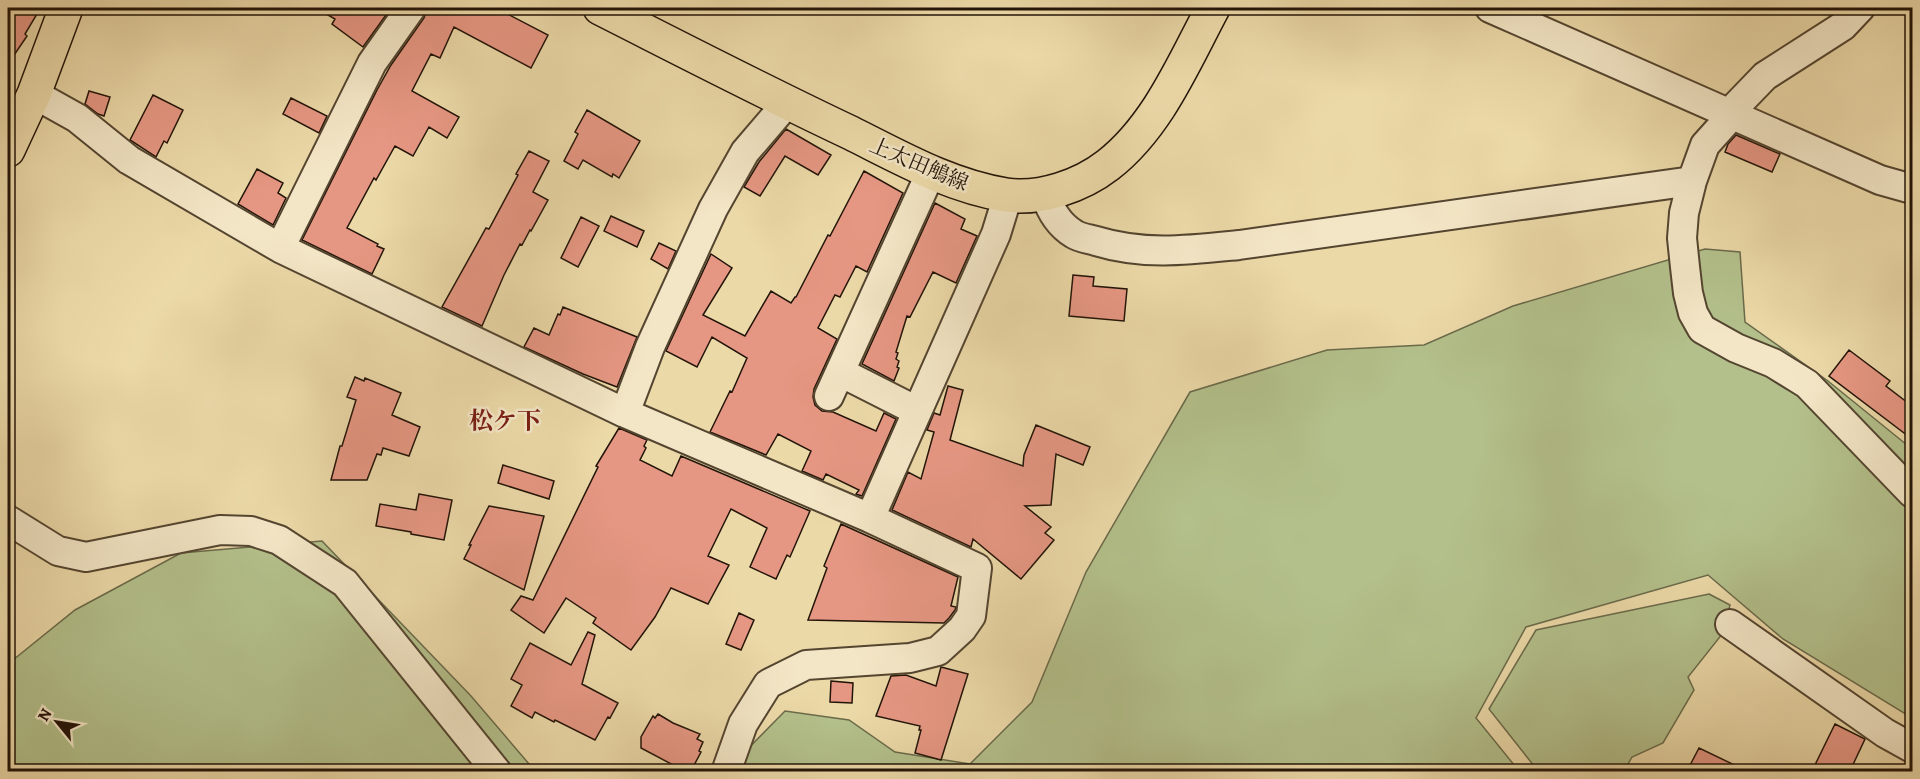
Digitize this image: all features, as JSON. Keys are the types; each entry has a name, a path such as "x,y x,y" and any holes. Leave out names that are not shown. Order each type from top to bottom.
{"main road":[{"path":"8,150 34,94 66,8"},
{"name":"上太田鵤線","path":"600,8 787,103 931,172 966,187 1008,195 1045,193 1075,183 1107,165 1141,132 1164,98 1212,8"}],"street":[{"path":"280,248 372,63 411,8"},
{"path":"1490,8 1880,180 1912,189"},
{"path":"1860,8 1843,26 1765,76 1737,105 1732,115 1705,145 1684,213 1682,238 1688,293 1693,313 1702,328 1736,348 1773,363 1807,384 1912,493"},
{"path":"34,94 77,118 129,160 280,248 625,413 870,518 978,568 971,616 963,629 938,651 910,658 806,665 768,684 743,724 726,771"},
{"path":"625,413 650,347 713,209 745,153 787,103"},
{"path":"917,411 834,384 931,172"},
{"path":"1045,193 1050,209 1075,235 1114,247 1175,252 1692,181"},
{"path":"870,518 996,234 1008,195"},
{"path":"8,520 58,551 86,557 220,530 251,531 279,540 345,583 497,771"},
{"path":"1730,624 1885,734 1912,748"}],"green space":[{"path":"1705,249 1740,252 1745,322 1828,381 1912,449 1912,718 1783,639 1708,575 1526,627 1476,718 1519,771 725,772 785,711 849,720 895,752 970,764 1032,702 1086,572 1190,392 1327,350 1424,345 1513,306"},
{"path":"322,541 471,696 535,771 8,772 8,664 75,610 181,553"},
{"path":"1709,594 1730,605 1723,633 1688,677 1694,690 1663,743 1632,757 1624,771 1538,771 1489,709 1536,630"}],"building":[{"path":"8,8 28,8 37,14 25,34 27,36 8,64"},
{"path":"316,8 391,8 363,47 332,24 335,19"},
{"path":"427,8 496,8 548,35 531,68 454,27 440,58 431,54 412,91 459,117 447,138 429,127 413,156 395,146 376,180 374,178 347,228 384,249 372,274 302,240 377,90 391,65 424,18"},
{"path":"89,91 110,97 104,116 85,104"},
{"path":"153,95 183,110 167,143 164,141 156,157 130,140"},
{"path":"291,98 327,116 319,133 283,114"},
{"path":"587,110 640,141 619,178 613,174 612,177 583,160 578,169 564,161 578,134 575,132"},
{"path":"786,129 831,155 818,175 785,156 760,196 744,187 759,162"},
{"path":"1736,135 1780,154 1772,172 1725,152 1728,144"},
{"path":"529,151 549,161 533,192 548,200 531,231 522,245 520,244 482,326 442,307 486,228 489,229"},
{"path":"257,169 283,183 278,193 286,198 273,225 238,204"},
{"path":"864,171 903,193 867,272 856,266 840,297 835,295 818,328 837,339 814,389 813,397 815,405 822,411 833,412 876,431 884,413 896,419 862,496 856,494 859,490 826,474 823,480 802,471 811,451 778,434 766,455 710,432 747,358 712,337 697,367 666,351 711,254 732,268 703,315 745,336 771,291 791,303"},
{"path":"935,203 965,219 961,229 977,236 956,283 933,272 910,317 907,316 896,352 899,368 894,381 862,364"},
{"path":"611,216 644,231 637,247 604,231"},
{"path":"581,217 599,226 578,267 561,258"},
{"path":"659,243 676,251 668,269 651,259"},
{"path":"1073,275 1094,277 1093,286 1127,289 1124,321 1069,316"},
{"path":"563,307 637,337 617,387 524,347 534,328 549,335"},
{"path":"1849,350 1890,381 1886,386 1912,406 1912,439 1829,376"},
{"path":"355,377 364,381 365,378 401,393 392,415 420,427 409,456 383,448 381,455 377,454 367,480 331,480 356,400 347,397"},
{"path":"948,386 963,390 950,440 1023,466 1024,455 1036,425 1090,447 1083,465 1056,454 1051,505 1025,506 1051,527 1045,533 1054,540 1021,579 973,539 971,547 892,510 908,472 921,479 934,432 927,430 934,413 940,415"},
{"path":"619,428 647,440 640,460 672,476 681,456 810,511 790,557 787,555 776,579 750,567 767,528 731,509 708,556 729,565 708,604 671,588 655,617 631,650 593,623 596,618 566,598 544,633 511,610 521,596 533,600 598,467 596,466"},
{"path":"503,465 554,481 549,499 498,483"},
{"path":"419,494 452,500 444,540 376,526 380,504 416,510"},
{"path":"489,506 544,516 524,590 464,559"},
{"path":"841,524 958,577 951,606 956,607 949,618 944,623 808,620 827,568 824,566"},
{"path":"739,613 754,620 741,650 726,644"},
{"path":"588,632 595,635 582,684 618,703 595,740 555,720 554,722 535,712 532,718 511,706 522,685 511,679 530,643 571,665"},
{"path":"941,667 968,674 941,760 915,753 920,726 876,716 891,676 906,675 936,686"},
{"path":"831,681 853,683 852,703 830,702"},
{"path":"658,714 700,734 697,739 703,742 699,751 701,752 691,771 675,766 641,748 641,737 653,716 655,718"},
{"path":"1835,724 1865,739 1850,771 1812,771"},
{"path":"1699,748 1747,771 1687,771"}],"district":[{"name":"松ケ下","path":"505,421"}]}
